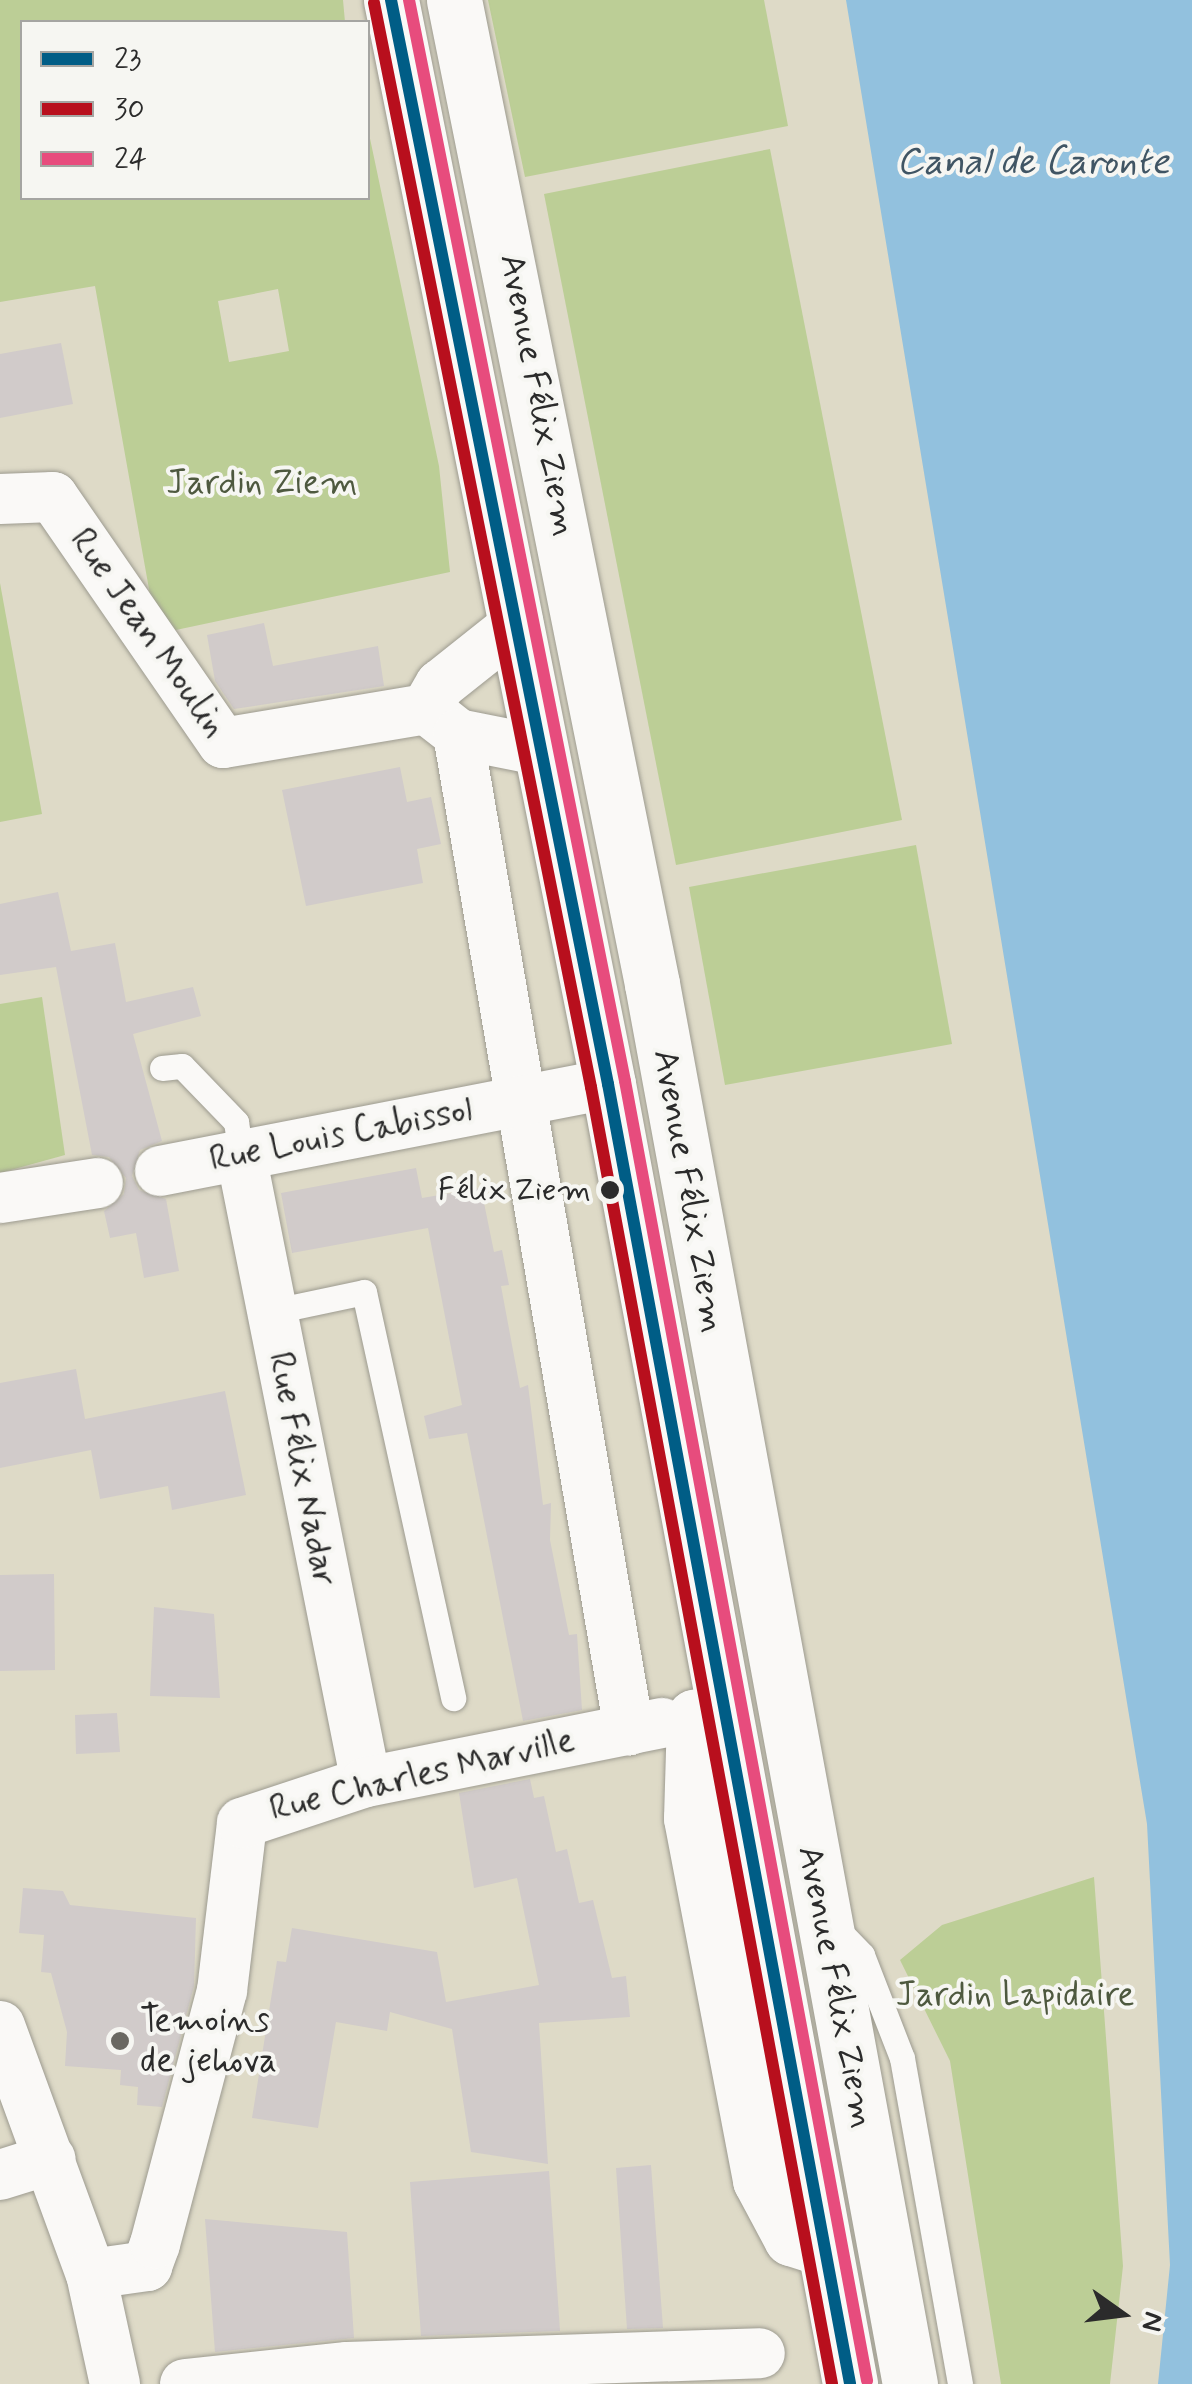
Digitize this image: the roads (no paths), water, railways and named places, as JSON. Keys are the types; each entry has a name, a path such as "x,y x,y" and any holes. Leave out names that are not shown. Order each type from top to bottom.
{"main road":[{"name":"Avenue Félix Ziem","path":"391,0 608,1084 709,1714 691,1818 760,2180 791,2238 819,2247 850,2384"},
{"name":"Avenue Félix Ziem","path":"454,0 508,234 910,2384"}],"street":[{"name":"Rue Jean Moulin","path":"0,499 52,498 223,743 442,721"},
{"path":"518,623 440,686 442,721 522,1100 630,1730"},
{"path":"442,721 543,751"},
{"name":"Avenue Félix Ziem","path":"522,1100 608,1084"},
{"name":"Rue Louis Cabissol","path":"160,1171 522,1100"},
{"name":"Rue Félix Nadar","path":"241,1155 366,1782"},
{"path":"0,1198 98,1184"},
{"name":"Rue Charles Marville","path":"92,2274 148,2266 222,1991 242,1823 366,1782 709,1714"},
{"path":"0,2026 92,2274 116,2384"},
{"path":"0,2175 51,2159"},
{"path":"185,2384 760,2354"}],"lane":[{"path":"162,1068 182,1066 236,1122 241,1155"},
{"path":"270,1312 364,1292 453,1698"},
{"path":"822,1914 862,1955 902,2058 960,2384"}],"water":[{"name":"Canal de Caronte","path":"846,0 1192,0 1192,2384 1158,2384 1170,2265 1147,1824"}],"place":[{"name":"Félix Ziem","path":"610,1190"},
{"name":"Temoins de jehova","path":"120,2041"}],"park label":[{"name":"Jardin Ziem","path":"262,483"},
{"name":"Jardin Lapidaire","path":"1015,1995"}]}
